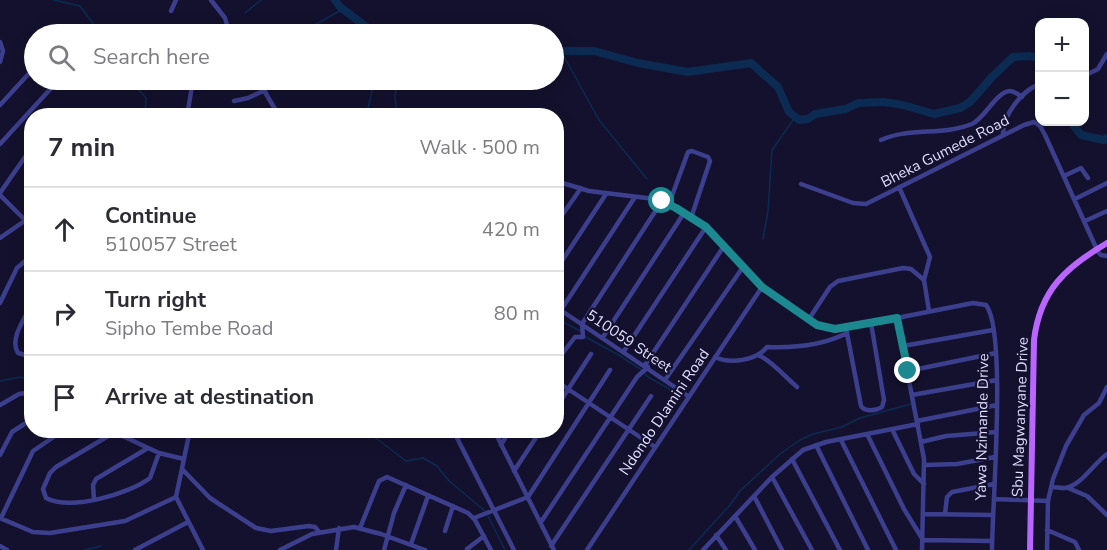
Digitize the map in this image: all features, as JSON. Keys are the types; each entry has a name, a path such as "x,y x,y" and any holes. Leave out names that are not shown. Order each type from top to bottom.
{"main road":[{"name":"Sbu Magwanyane Drive","path":"1030,550 1029,500 1034,340 1037,320 1047,295 1059,279 1073,265 1107,243"}],"street":[{"path":"171,10 176,0"},
{"path":"211,0 227,24"},
{"path":"0,42 3,51 0,62"},
{"path":"1089,74 1098,69 1107,54"},
{"path":"0,105 24,79"},
{"path":"1003,135 1005,120 1022,97 1035,86"},
{"path":"33,108 49,90"},
{"path":"188,108 191,90"},
{"path":"234,101 248,98 264,90 274,108"},
{"path":"881,140 901,133 937,132 969,125 980,120 989,107 1006,92 1011,91 1022,97"},
{"path":"0,144 24,118"},
{"name":"Bheka Gumede Road","path":"801,184 861,205 1030,122 1038,124 1045,135 1096,249"},
{"path":"669,204 688,152 692,151 708,157 710,161 691,218"},
{"path":"24,158 0,194 24,218"},
{"path":"1064,176 1081,168 1088,178"},
{"path":"564,183 606,194 662,201 669,204 706,227 762,287 826,328 846,331"},
{"path":"1075,199 1107,183"},
{"path":"715,357 730,361 758,355 767,347 785,348 824,343 846,331 871,323 929,311 924,280 930,257 899,187"},
{"path":"564,212 580,188"},
{"path":"564,258 606,194"},
{"path":"564,301 635,197"},
{"path":"564,351 575,337 583,337 582,324 662,201"},
{"path":"1084,221 1107,211"},
{"path":"603,337 684,213"},
{"path":"1,237 24,221"},
{"path":"624,351 706,227"},
{"path":"541,522 724,246"},
{"path":"1096,249 1099,255 1107,256"},
{"path":"0,303 17,268 24,262"},
{"path":"665,380 743,267"},
{"path":"809,319 830,287 838,281 903,268 911,269 924,280"},
{"name":"Ndondo Dlamini Road","path":"587,550 762,287"},
{"name":"Yawa Nzimande Drive","path":"929,311 973,303 986,305 989,310 996,353 997,380 992,550"},
{"name":"510059 Street","path":"564,311 688,396"},
{"path":"897,318 925,465 922,550"},
{"path":"24,321 15,345 18,353 24,355"},
{"path":"846,331 861,408 875,410 881,408 884,400 871,323"},
{"path":"903,345 993,330"},
{"path":"908,371 996,353"},
{"path":"564,396 591,354"},
{"path":"758,355 765,358 797,387"},
{"path":"474,518 528,496 610,370"},
{"path":"912,395 997,380"},
{"path":"564,386 655,447"},
{"path":"1047,550 1048,501 1066,446 1086,413 1100,403 1107,387"},
{"path":"0,405 24,393"},
{"path":"553,548 651,396"},
{"path":"703,550 772,477 803,450 816,445 997,405"},
{"path":"0,455 12,432 24,424"},
{"path":"892,429 914,474 924,484"},
{"path":"921,442 946,435 996,432"},
{"path":"867,434 904,509 923,540"},
{"path":"52,438 33,451 0,518 33,532 60,531 125,521 176,497"},
{"path":"102,438 50,473 42,492 48,500 61,503 119,494 152,476 159,453"},
{"path":"127,438 159,453 184,459"},
{"path":"188,438 176,497 203,550"},
{"path":"457,438 514,550"},
{"path":"498,438 553,548"},
{"path":"501,444 505,438"},
{"path":"514,471 536,438"},
{"path":"841,440 896,550"},
{"path":"816,445 868,550"},
{"path":"94,499 93,485 96,479 148,448"},
{"path":"1067,488 1107,454"},
{"path":"925,465 957,464 995,458"},
{"path":"792,459 840,550"},
{"path":"182,468 210,498 256,528 271,531 312,526 319,532"},
{"path":"360,528 381,479 389,477 474,518 491,550"},
{"path":"772,477 812,550"},
{"path":"945,514 947,497 952,492 994,484"},
{"path":"384,550 394,513 406,485"},
{"path":"1051,487 1067,488 1087,495 1107,515"},
{"path":"411,544 428,496"},
{"path":"754,496 782,550"},
{"path":"994,499 1048,501"},
{"path":"445,531 453,506"},
{"path":"924,514 993,514"},
{"path":"735,516 755,550"},
{"path":"135,550 188,522"},
{"path":"338,550 339,528"},
{"path":"280,550 296,540 339,528 360,528 425,550"},
{"path":"1047,530 1075,542 1079,550"},
{"path":"717,535 726,550"},
{"path":"467,549 484,536"},
{"path":"923,540 992,541"},
{"path":"0,546 7,550"}],"waterway":[{"path":"54,0 80,6 94,24"},
{"path":"245,13 261,0"},
{"path":"335,0 340,7 363,24"},
{"path":"317,24 343,9"},
{"path":"564,51 594,51 638,63 688,72 751,63 778,87 789,112 799,120 808,119 815,114 846,109 858,103 884,102 934,114 960,108 970,102 1013,57 1035,58"},
{"path":"564,56 599,120 647,179"},
{"path":"139,90 146,98 145,108"},
{"path":"368,108 372,90"},
{"path":"396,90 396,108"},
{"path":"763,239 768,211 772,150 795,117"},
{"path":"1074,126 1081,135 1104,140 1107,138"},
{"path":"564,322 580,331"},
{"path":"584,336 622,357"},
{"path":"623,358 642,370"},
{"path":"644,373 671,390"},
{"path":"0,381 24,378"},
{"path":"689,550 740,491 780,454 800,440 813,434 842,427 860,418 911,404"},
{"path":"376,438 406,461 423,458 437,466 449,481 485,511"},
{"path":"488,516 505,550"},
{"path":"85,550 101,546"}],"route":[{"path":"662,201 706,227 762,287 817,325 835,329 897,318 908,371"}]}
